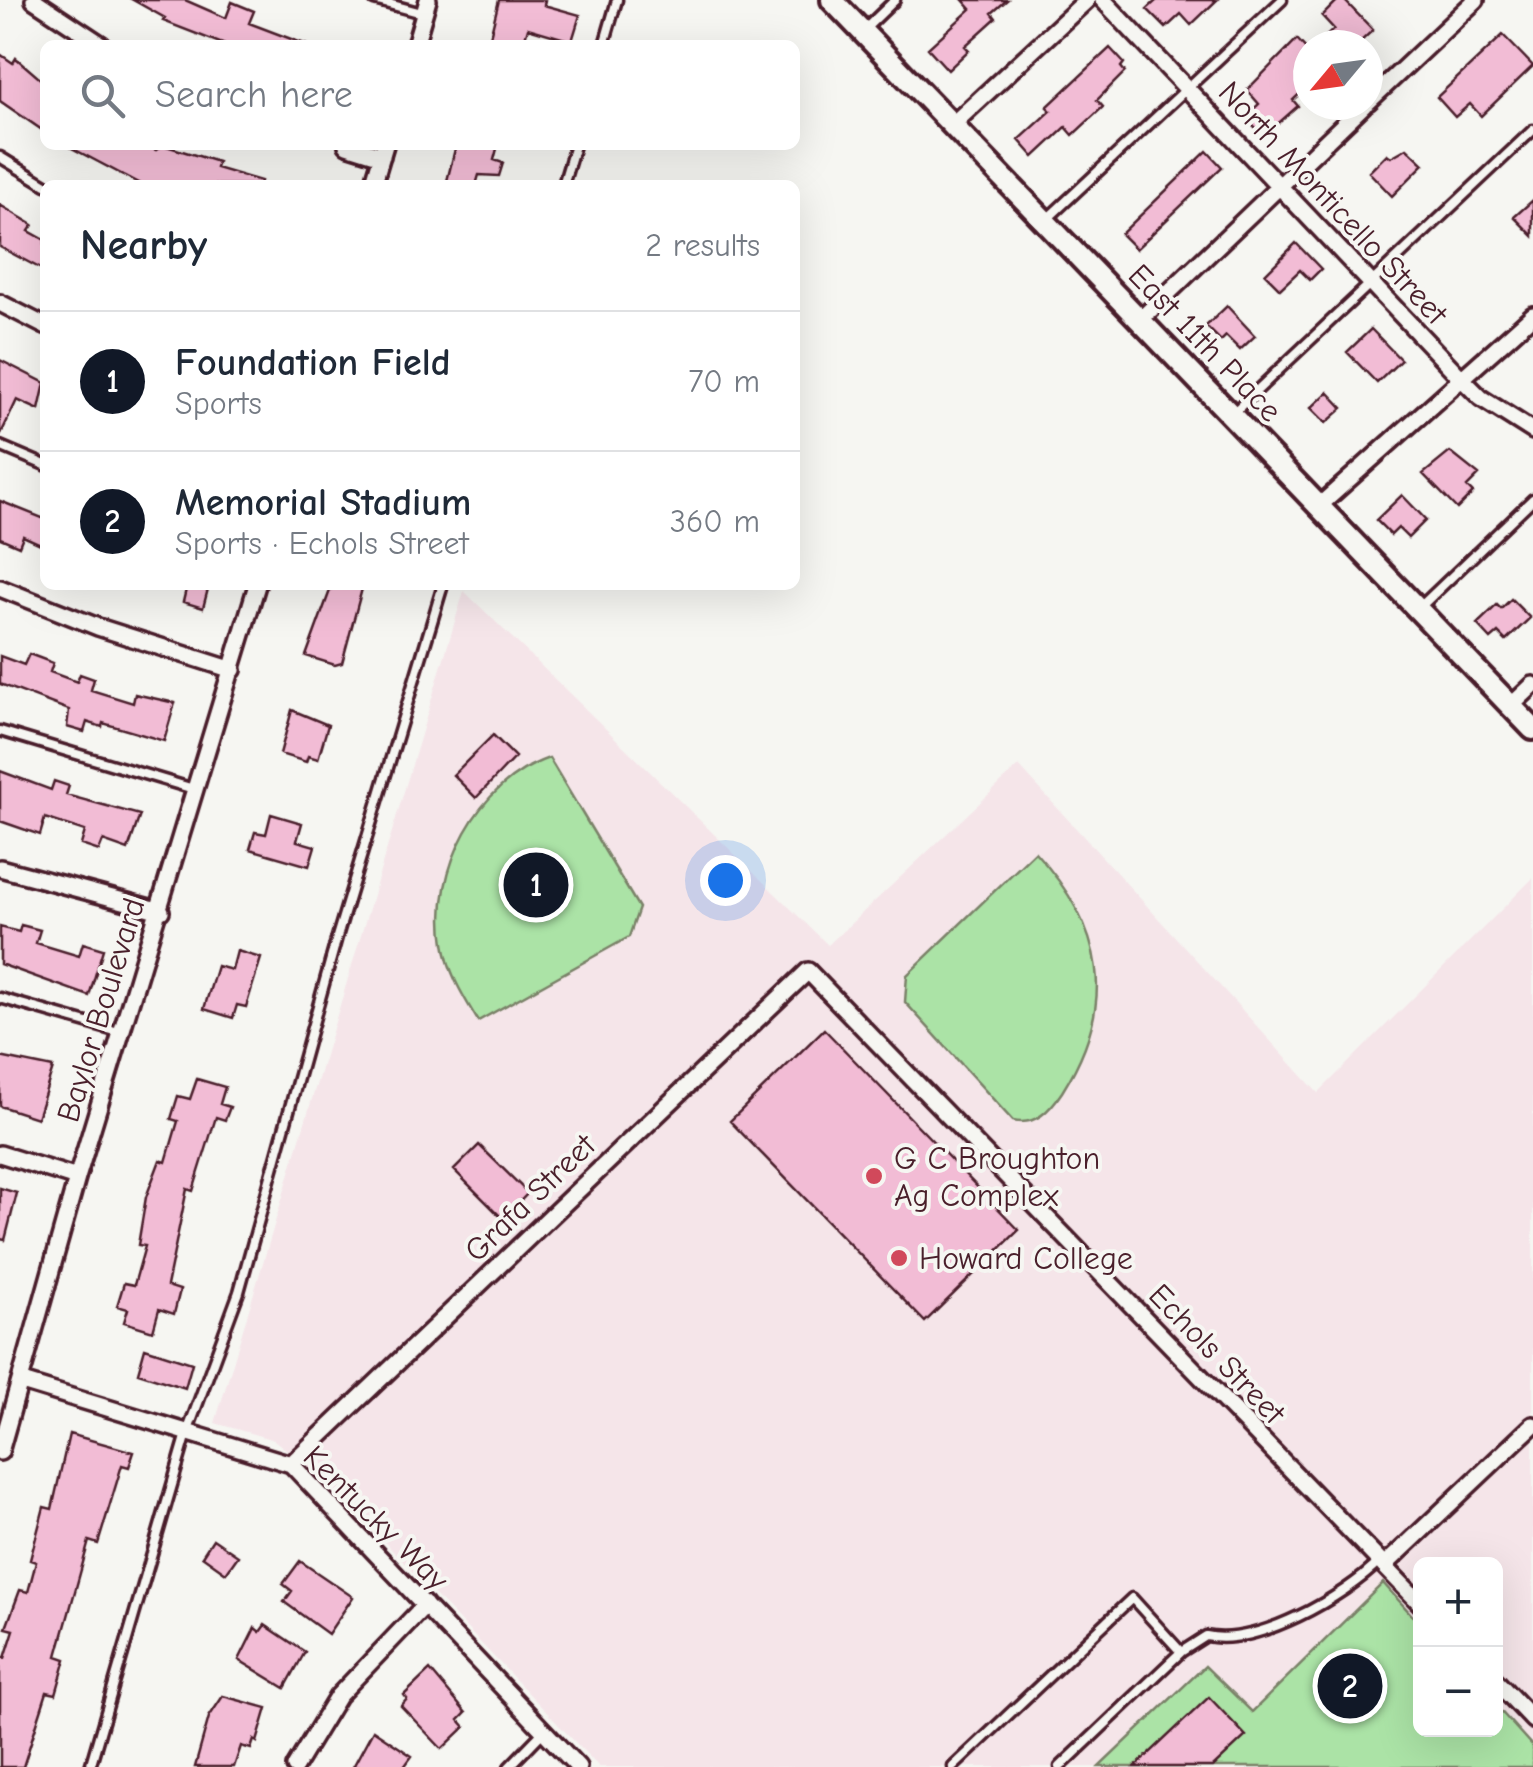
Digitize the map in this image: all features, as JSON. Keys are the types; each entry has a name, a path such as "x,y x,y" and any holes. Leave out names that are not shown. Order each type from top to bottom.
{"street":[{"path":"34,0 94,40"},
{"name":"East 11th Place","path":"832,0 1533,729"},
{"path":"953,124 1086,0"},
{"name":"North Monticello Street","path":"1102,0 1460,377 1481,398 1533,431"},
{"path":"1383,87 1476,0"},
{"path":"416,40 426,7"},
{"path":"1141,318 1348,120"},
{"path":"374,180 383,150"},
{"path":"0,303 40,323"},
{"path":"1320,506 1533,315"},
{"path":"0,588 98,627 232,670"},
{"name":"Baylor Boulevard","path":"0,1452 77,1178 162,911 256,590"},
{"path":"1511,706 1533,685"},
{"path":"0,868 162,911"},
{"name":"Grafa Street","path":"291,1464 808,972"},
{"name":"Echols Street","path":"808,972 1413,1597"},
{"path":"0,1154 77,1178"},
{"name":"Kentucky Way","path":"22,1382 291,1464 578,1767"},
{"path":"1382,1564 1533,1425"},
{"path":"295,1767 338,1696 425,1605"},
{"path":"1503,1688 1533,1720"}],"lane":[{"path":"374,0 426,7"},
{"path":"605,40 617,0"},
{"path":"863,31 895,0"},
{"path":"1046,220 1282,0"},
{"path":"1232,414 1533,130"},
{"path":"564,180 574,150"},
{"path":"0,157 40,181"},
{"path":"0,446 40,463"},
{"path":"1418,609 1533,499"},
{"path":"90,1767 188,1430 239,1292 336,937 442,590"},
{"path":"0,730 197,790"},
{"path":"0,998 122,1033"},
{"path":"1060,1767 1181,1652 1206,1636 1228,1641 1290,1620 1360,1581 1382,1564"},
{"path":"953,1767 1132,1598 1181,1652"},
{"path":"509,1767 544,1731"}],"shaded area":[{"name":"Howard College","path":"464,591 828,945 1019,766 1318,1093 1533,878 1533,1767 599,1767 326,1481 274,1440 215,1423"}],"green space":[{"path":"549,758 639,908 629,937 478,1021 457,984 446,954 442,915 445,887 465,832 481,808 523,770"},
{"path":"1035,852 1077,909 1096,967 1097,997 1080,1059 1062,1092 1042,1115 1021,1122 1013,1121 905,1002 907,975"},
{"path":"1383,1583 1413,1616 1413,1737 1503,1737 1503,1714 1533,1747 1533,1767 1099,1767 1205,1666 1252,1712"}],"building":[{"path":"133,0 185,0 226,18 232,2 254,11 249,23 294,40 212,40 163,21 165,18"},
{"path":"499,0 545,0 544,5 580,15 572,40 528,28 524,40 489,40"},
{"path":"963,0 1007,0 992,13 996,18 965,46 969,50 948,70 928,48 971,9"},
{"path":"1157,0 1217,0 1191,25 1181,14 1166,28 1147,9"},
{"path":"1338,0 1344,0 1373,30 1333,30 1322,16"},
{"path":"1503,35 1533,66 1481,116 1470,104 1455,117 1437,97"},
{"path":"1293,43 1293,110 1264,136 1245,117 1259,104 1247,90"},
{"path":"1110,48 1124,63 1121,67 1125,72 1097,100 1103,107 1073,135 1066,127 1034,157 1019,140 1051,111 1047,107"},
{"path":"0,54 13,63 16,58 40,79 40,129 0,101"},
{"path":"1407,148 1424,164 1392,196 1369,172 1387,154 1391,157"},
{"path":"76,150 179,150 218,162 216,168 258,180 132,180"},
{"path":"455,150 497,150 494,160 503,163 499,176 447,180"},
{"path":"1207,151 1222,167 1136,249 1121,234"},
{"path":"1533,200 1533,236 1514,217"},
{"path":"0,205 33,225 29,231 40,237 40,268 0,247"},
{"path":"1296,243 1321,269 1310,280 1300,270 1280,289 1265,274"},
{"path":"1227,306 1255,336 1240,350 1226,336 1221,341 1206,326"},
{"path":"1371,329 1401,360 1377,383 1347,352"},
{"path":"0,360 40,380 40,406 39,410 17,400 0,436"},
{"path":"1328,392 1343,408 1326,423 1311,408"},
{"path":"1450,452 1479,475 1467,487 1473,493 1457,509 1423,474"},
{"path":"1402,495 1426,520 1408,538 1398,528 1391,535 1376,520"},
{"path":"0,501 40,517 40,544 23,536 19,546 0,538"},
{"path":"186,590 208,590 203,608 183,602"},
{"path":"330,590 362,590 342,663 335,665 306,656"},
{"path":"1511,599 1530,618 1506,641 1498,633 1491,639 1477,624 1497,605 1501,609"},
{"path":"29,654 53,663 50,672 77,682 80,674 94,679 91,690 133,703 135,694 175,703 164,741 103,723 102,727 87,722 84,732 67,727 69,710 0,684 0,656 24,665"},
{"path":"292,710 328,725 318,759 308,756 306,762 280,754"},
{"path":"493,735 515,757 476,798 453,775"},
{"path":"0,771 51,790 54,781 69,786 66,795 140,815 128,850 103,841 99,851 81,845 85,831 45,818 40,835 0,821"},
{"path":"271,814 302,823 297,841 315,846 309,866 250,849 255,832 266,834"},
{"path":"21,925 40,930 36,943 79,956 83,943 103,949 89,996 0,964 0,927 19,932"},
{"path":"237,951 261,958 246,1007 237,1005 233,1018 204,1009 217,966 232,970"},
{"name":"G C Broughton Ag Complex","path":"824,1029 1019,1230 925,1322 730,1121"},
{"path":"0,1057 53,1068 37,1118 0,1106"},
{"path":"197,1079 225,1087 220,1104 230,1107 225,1120 216,1117 193,1191 187,1189 167,1286 180,1290 174,1314 159,1309 153,1331 124,1322 128,1309 117,1306 124,1283 134,1285 145,1246 138,1245 146,1197 160,1160 166,1162 178,1121 171,1119 178,1096 190,1099"},
{"path":"479,1145 528,1193 503,1219 454,1170"},
{"path":"0,1188 17,1193 5,1240 0,1239"},
{"path":"145,1348 192,1363 185,1388 138,1373"},
{"path":"69,1434 134,1452 129,1467 122,1465 98,1544 89,1541 57,1656 66,1659 56,1694 47,1692 23,1767 0,1767 0,1657 5,1658 14,1630 6,1628 20,1590 28,1592 36,1562 30,1560 44,1507 52,1509"},
{"path":"213,1539 238,1556 226,1573 202,1556"},
{"path":"300,1561 353,1597 328,1634 284,1602 292,1591 283,1584"},
{"path":"265,1625 305,1652 285,1688 239,1660 255,1628 260,1632"},
{"path":"430,1670 466,1713 459,1720 465,1727 442,1749 401,1706 407,1699 404,1695"},
{"path":"223,1696 267,1708 257,1742 254,1740 251,1749 241,1746 234,1767 195,1767 209,1717"},
{"path":"1209,1697 1246,1736 1213,1767 1135,1767"},
{"path":"373,1730 412,1756 404,1767 353,1767"}],"place":[{"name":"Foundation Field","path":"536,885"},
{"name":"G C Broughton Ag Complex","path":"874,1176"},
{"name":"Howard College","path":"899,1258"},
{"name":"Memorial Stadium","path":"1350,1686"}]}
